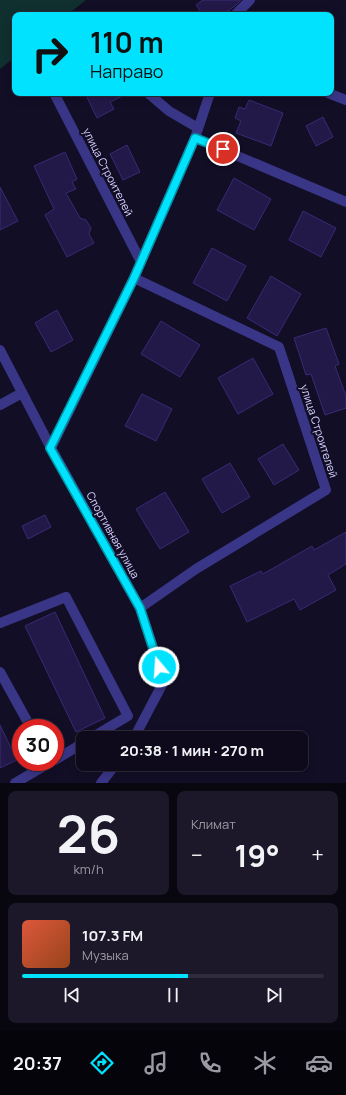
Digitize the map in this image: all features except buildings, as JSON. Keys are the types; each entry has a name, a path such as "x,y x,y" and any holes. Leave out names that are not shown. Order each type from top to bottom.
{"street":[{"path":"238,12 250,0"},
{"path":"334,95 346,100"},
{"name":"улица Строителей","path":"56,96 141,262"},
{"path":"152,96 197,133 346,202"},
{"path":"50,448 134,278 197,133 209,96"},
{"name":"улица Строителей","path":"134,278 280,347 326,490 196,568 140,608"},
{"name":"Спортивная улица","path":"0,350 50,448 140,608 164,682 138,731"},
{"path":"0,406 22,393"},
{"path":"0,623 66,597 128,716 103,731"},
{"path":"0,672 26,719"},
{"path":"64,754 76,747"},
{"path":"15,783 36,771"},
{"path":"101,783 110,771"}],"green space":[{"path":"0,0 86,0 71,12 12,12 12,59 0,69"}],"route":[{"path":"159,667 140,608 50,448 134,278 195,138 223,149"}]}
